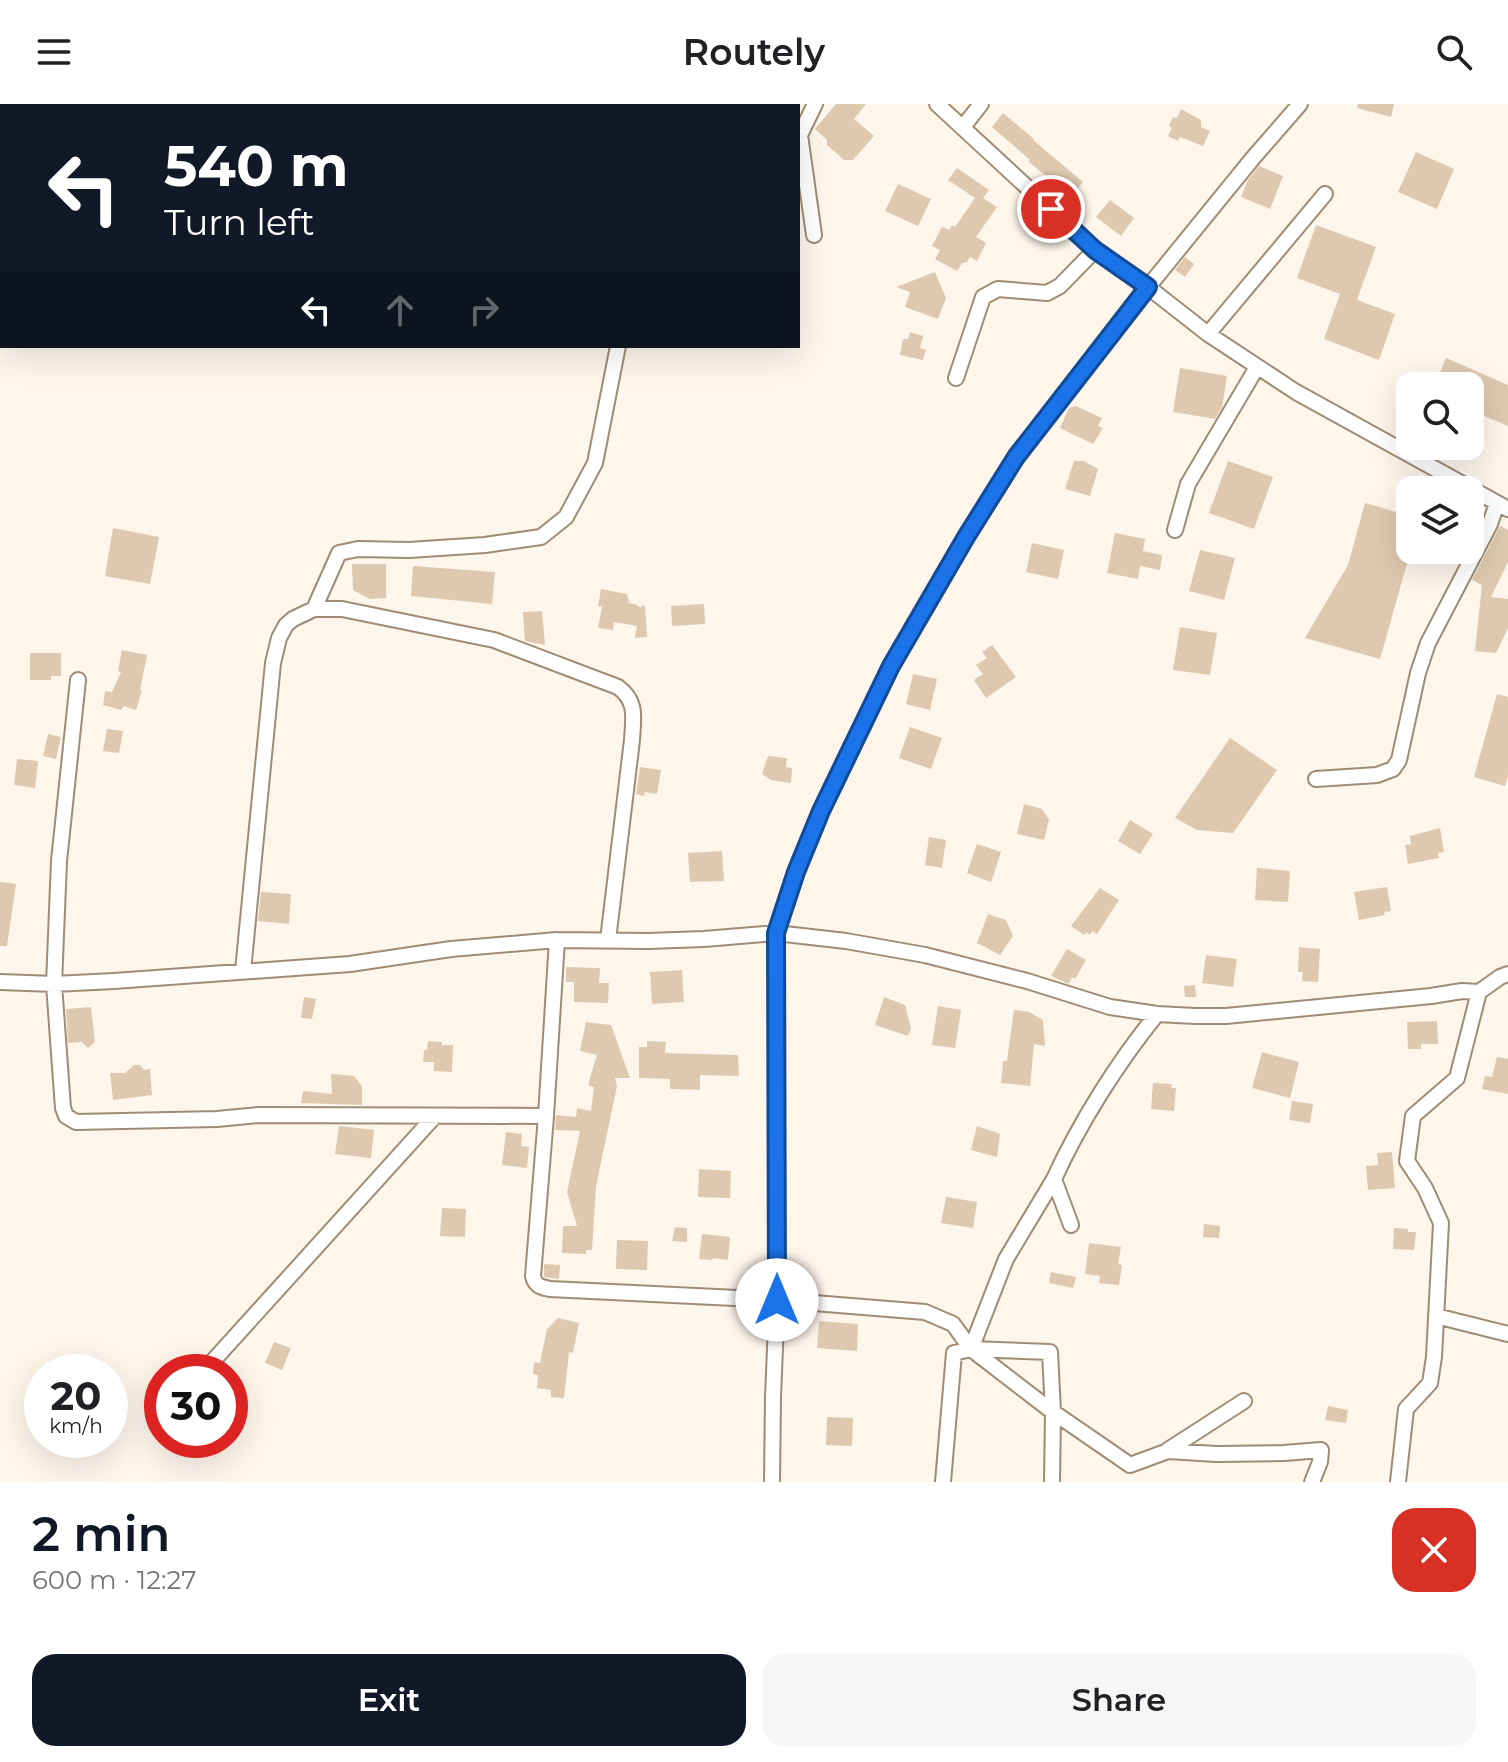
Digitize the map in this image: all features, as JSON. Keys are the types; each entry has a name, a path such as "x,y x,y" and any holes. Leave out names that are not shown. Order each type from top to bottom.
{"street":[{"path":"814,235 800,135 815,104"},
{"path":"937,104 1095,250 1208,334 1341,417 1502,506 1428,643 1418,673 1399,760 1393,769 1377,775 1316,779"},
{"path":"963,127 981,104"},
{"path":"772,1482 777,1300 776,933 796,872 821,811 891,666 1016,457 1148,287 1300,104"},
{"path":"1208,334 1325,194"},
{"path":"956,378 983,297 998,289 1047,293 1060,286 1095,250"},
{"path":"314,609 339,553 358,549 409,550 485,545 541,537 566,517 595,463 618,348"},
{"path":"1175,530 1188,484 1257,367"},
{"path":"243,971 273,663 279,638 286,625 314,609 342,609 494,640 618,687 627,694 632,701 632,740 608,940"},
{"path":"78,680 59,861 54,984 66,1116 76,1122 217,1119 258,1115 546,1116"},
{"path":"0,982 54,984 350,964 451,949 557,940 648,941 776,933 925,955 1027,981 1110,1007 1157,1014 1226,1016 1462,991 1479,992 1508,974"},
{"path":"557,940 533,1276 538,1286 925,1312 953,1324 971,1349 1053,1412 1130,1465 1168,1451 1244,1401"},
{"path":"1398,1482 1406,1409 1430,1383 1441,1223 1425,1188 1407,1161 1413,1116 1457,1078 1479,992"},
{"path":"971,1349 1006,1259 1127,1051 1157,1014"},
{"path":"219,1354 434,1117"},
{"path":"1054,1179 1071,1225"},
{"path":"1436,1316 1508,1334"},
{"path":"943,1482 954,1353 971,1349 1050,1352 1052,1482"},
{"path":"1168,1451 1230,1454 1321,1450 1312,1482"}],"building":[{"path":"836,104 866,104 854,119 874,136 853,160 844,160 815,129"},
{"path":"1358,104 1394,104 1391,117 1357,108"},
{"path":"1181,109 1201,120 1201,127 1210,131 1203,146 1168,136 1173,117 1177,118"},
{"path":"1003,113 1083,182 1071,197 992,127"},
{"path":"1416,152 1454,169 1437,209 1398,192"},
{"path":"1259,166 1283,176 1270,209 1241,197 1248,180"},
{"path":"957,168 989,190 983,198 997,207 976,237 986,243 977,261 970,257 957,271 935,259 940,250 932,246 942,227 949,230 952,225 955,227 975,198 948,180"},
{"path":"898,184 931,199 918,226 885,211"},
{"path":"1110,200 1134,218 1121,236 1096,217"},
{"path":"1316,225 1376,247 1357,300 1395,314 1379,360 1324,339 1340,294 1297,278"},
{"path":"1185,257 1194,264 1185,277 1175,270"},
{"path":"935,272 946,298 938,319 905,307 910,292 896,287"},
{"path":"910,332 923,336 920,348 926,350 923,360 900,355 903,339 908,339"},
{"path":"1446,358 1478,372 1440,372"},
{"path":"1180,368 1227,376 1222,407 1215,419 1173,412"},
{"path":"1484,375 1508,385 1508,426 1484,416"},
{"path":"1076,406 1102,418 1098,426 1103,428 1093,444 1060,428 1069,408"},
{"path":"1074,461 1084,461 1098,469 1090,496 1065,489"},
{"path":"1228,461 1273,477 1254,529 1209,513"},
{"path":"1365,503 1396,512 1396,564 1407,564 1380,659 1305,638 1348,565"},
{"path":"1500,526 1508,530 1508,562 1491,597 1508,599 1508,628 1496,653 1475,651 1482,585 1472,580 1480,564 1484,564 1484,557"},
{"path":"113,528 159,537 150,584 105,576"},
{"path":"1115,533 1145,539 1143,551 1162,555 1160,570 1140,566 1138,579 1107,573"},
{"path":"1032,543 1064,550 1058,579 1026,572"},
{"path":"1200,550 1235,558 1224,600 1189,591"},
{"path":"352,564 386,564 386,598 370,599 353,590"},
{"path":"413,566 495,572 492,604 411,596"},
{"path":"601,589 627,594 629,603 641,608 645,606 647,637 635,638 637,626 614,622 613,630 598,628"},
{"path":"704,604 705,624 672,626 671,606"},
{"path":"542,611 545,645 525,641 523,612"},
{"path":"1180,627 1217,633 1210,675 1173,670"},
{"path":"992,645 1016,677 986,698 974,680 983,674 976,665 987,658 982,652"},
{"path":"122,650 147,655 136,710 103,705 105,691 112,692 121,672 118,671"},
{"path":"30,653 61,653 61,676 51,676 51,680 30,680"},
{"path":"913,674 937,679 930,710 906,704"},
{"path":"1497,694 1508,697 1508,775 1505,786 1474,777"},
{"path":"910,727 942,738 931,769 899,758"},
{"path":"107,729 123,731 119,753 103,751"},
{"path":"48,734 61,737 56,759 43,756"},
{"path":"1230,738 1277,770 1233,833 1197,830 1175,818"},
{"path":"768,756 787,758 786,767 792,768 791,783 771,780 762,774"},
{"path":"17,759 38,761 35,788 14,785"},
{"path":"640,767 661,770 657,794 636,794"},
{"path":"1024,804 1042,809 1049,820 1044,840 1017,834"},
{"path":"1130,820 1153,834 1140,854 1118,841"},
{"path":"1440,828 1444,852 1438,853 1439,858 1408,864 1405,845 1411,844 1410,836"},
{"path":"929,837 946,840 942,868 925,865"},
{"path":"977,844 1001,852 991,882 967,873"},
{"path":"722,851 724,881 690,882 688,853"},
{"path":"1257,868 1290,871 1288,902 1255,900"},
{"path":"0,882 16,884 7,946 0,946"},
{"path":"1387,887 1391,911 1359,920 1354,892"},
{"path":"1100,888 1119,900 1097,934 1092,931 1090,935 1086,932 1084,935 1071,926"},
{"path":"261,892 291,894 289,924 258,921"},
{"path":"988,914 1006,920 1013,936 1000,955 977,943"},
{"path":"1299,947 1320,949 1318,982 1302,981 1303,972 1298,972"},
{"path":"1067,949 1086,960 1069,984 1051,976"},
{"path":"1206,955 1237,959 1233,987 1202,983"},
{"path":"566,967 600,968 599,983 609,983 608,1003 574,1002 574,982 566,982"},
{"path":"682,970 684,1002 652,1004 650,972"},
{"path":"1195,985 1196,997 1185,997 1184,986"},
{"path":"304,997 316,999 312,1019 301,1018"},
{"path":"884,997 905,1005 911,1029 908,1036 875,1025"},
{"path":"938,1006 961,1010 955,1048 932,1045"},
{"path":"91,1007 95,1042 88,1048 82,1042 68,1043 66,1009"},
{"path":"1014,1010 1029,1012 1043,1020 1045,1046 1034,1044 1030,1086 1001,1083"},
{"path":"1437,1021 1438,1044 1421,1044 1421,1049 1408,1049 1407,1022"},
{"path":"586,1022 611,1025 630,1078 615,1078 617,1086 596,1186 592,1250 586,1250 586,1254 562,1253 563,1226 577,1226 567,1192 580,1131 555,1130 556,1115 576,1117 577,1108 591,1111 594,1087 589,1086 589,1081 597,1055 580,1051"},
{"path":"428,1041 453,1045 452,1072 434,1071 434,1062 423,1062"},
{"path":"647,1041 666,1042 665,1053 738,1055 739,1076 700,1075 700,1090 670,1089 670,1079 639,1078 639,1047 647,1047"},
{"path":"1262,1052 1299,1062 1290,1098 1252,1088"},
{"path":"1497,1057 1508,1059 1508,1094 1482,1089 1485,1076 1492,1077"},
{"path":"134,1065 140,1065 144,1070 150,1069 152,1095 113,1100 110,1073 125,1073"},
{"path":"331,1074 354,1076 362,1086 362,1105 301,1103 303,1091 332,1094"},
{"path":"1153,1083 1172,1084 1171,1088 1176,1088 1174,1111 1151,1109"},
{"path":"1292,1101 1313,1104 1310,1123 1289,1120"},
{"path":"339,1126 374,1130 371,1158 335,1154"},
{"path":"977,1126 1000,1134 997,1157 971,1150"},
{"path":"506,1132 522,1134 521,1146 529,1147 527,1168 502,1165"},
{"path":"1392,1152 1395,1188 1368,1190 1366,1166 1378,1165 1377,1153"},
{"path":"699,1169 731,1171 730,1198 698,1197"},
{"path":"946,1197 977,1202 973,1228 941,1223"},
{"path":"442,1208 466,1209 465,1237 440,1236"},
{"path":"1204,1224 1220,1226 1219,1238 1203,1237"},
{"path":"675,1227 687,1228 687,1242 672,1241"},
{"path":"1394,1228 1416,1232 1414,1250 1393,1249"},
{"path":"702,1234 730,1237 728,1260 699,1259"},
{"path":"617,1240 648,1241 647,1270 616,1269"},
{"path":"1089,1243 1121,1247 1119,1285 1099,1283 1100,1276 1085,1274"},
{"path":"544,1264 560,1265 559,1279 544,1277"},
{"path":"1051,1272 1076,1277 1073,1288 1049,1283"},
{"path":"558,1318 579,1323 573,1353 569,1352 564,1398 551,1397 551,1390 537,1388 538,1375 533,1374 534,1362 540,1363 547,1329"},
{"path":"819,1321 858,1324 857,1351 817,1348"},
{"path":"274,1342 291,1348 282,1370 265,1363"},
{"path":"1328,1406 1348,1410 1346,1423 1325,1420"},
{"path":"827,1417 853,1418 852,1446 826,1445"}],"route":[{"path":"777,1300 776,933 796,872 821,811 891,666 966,537 1016,457 1148,287 1095,250 1051,209"}]}
